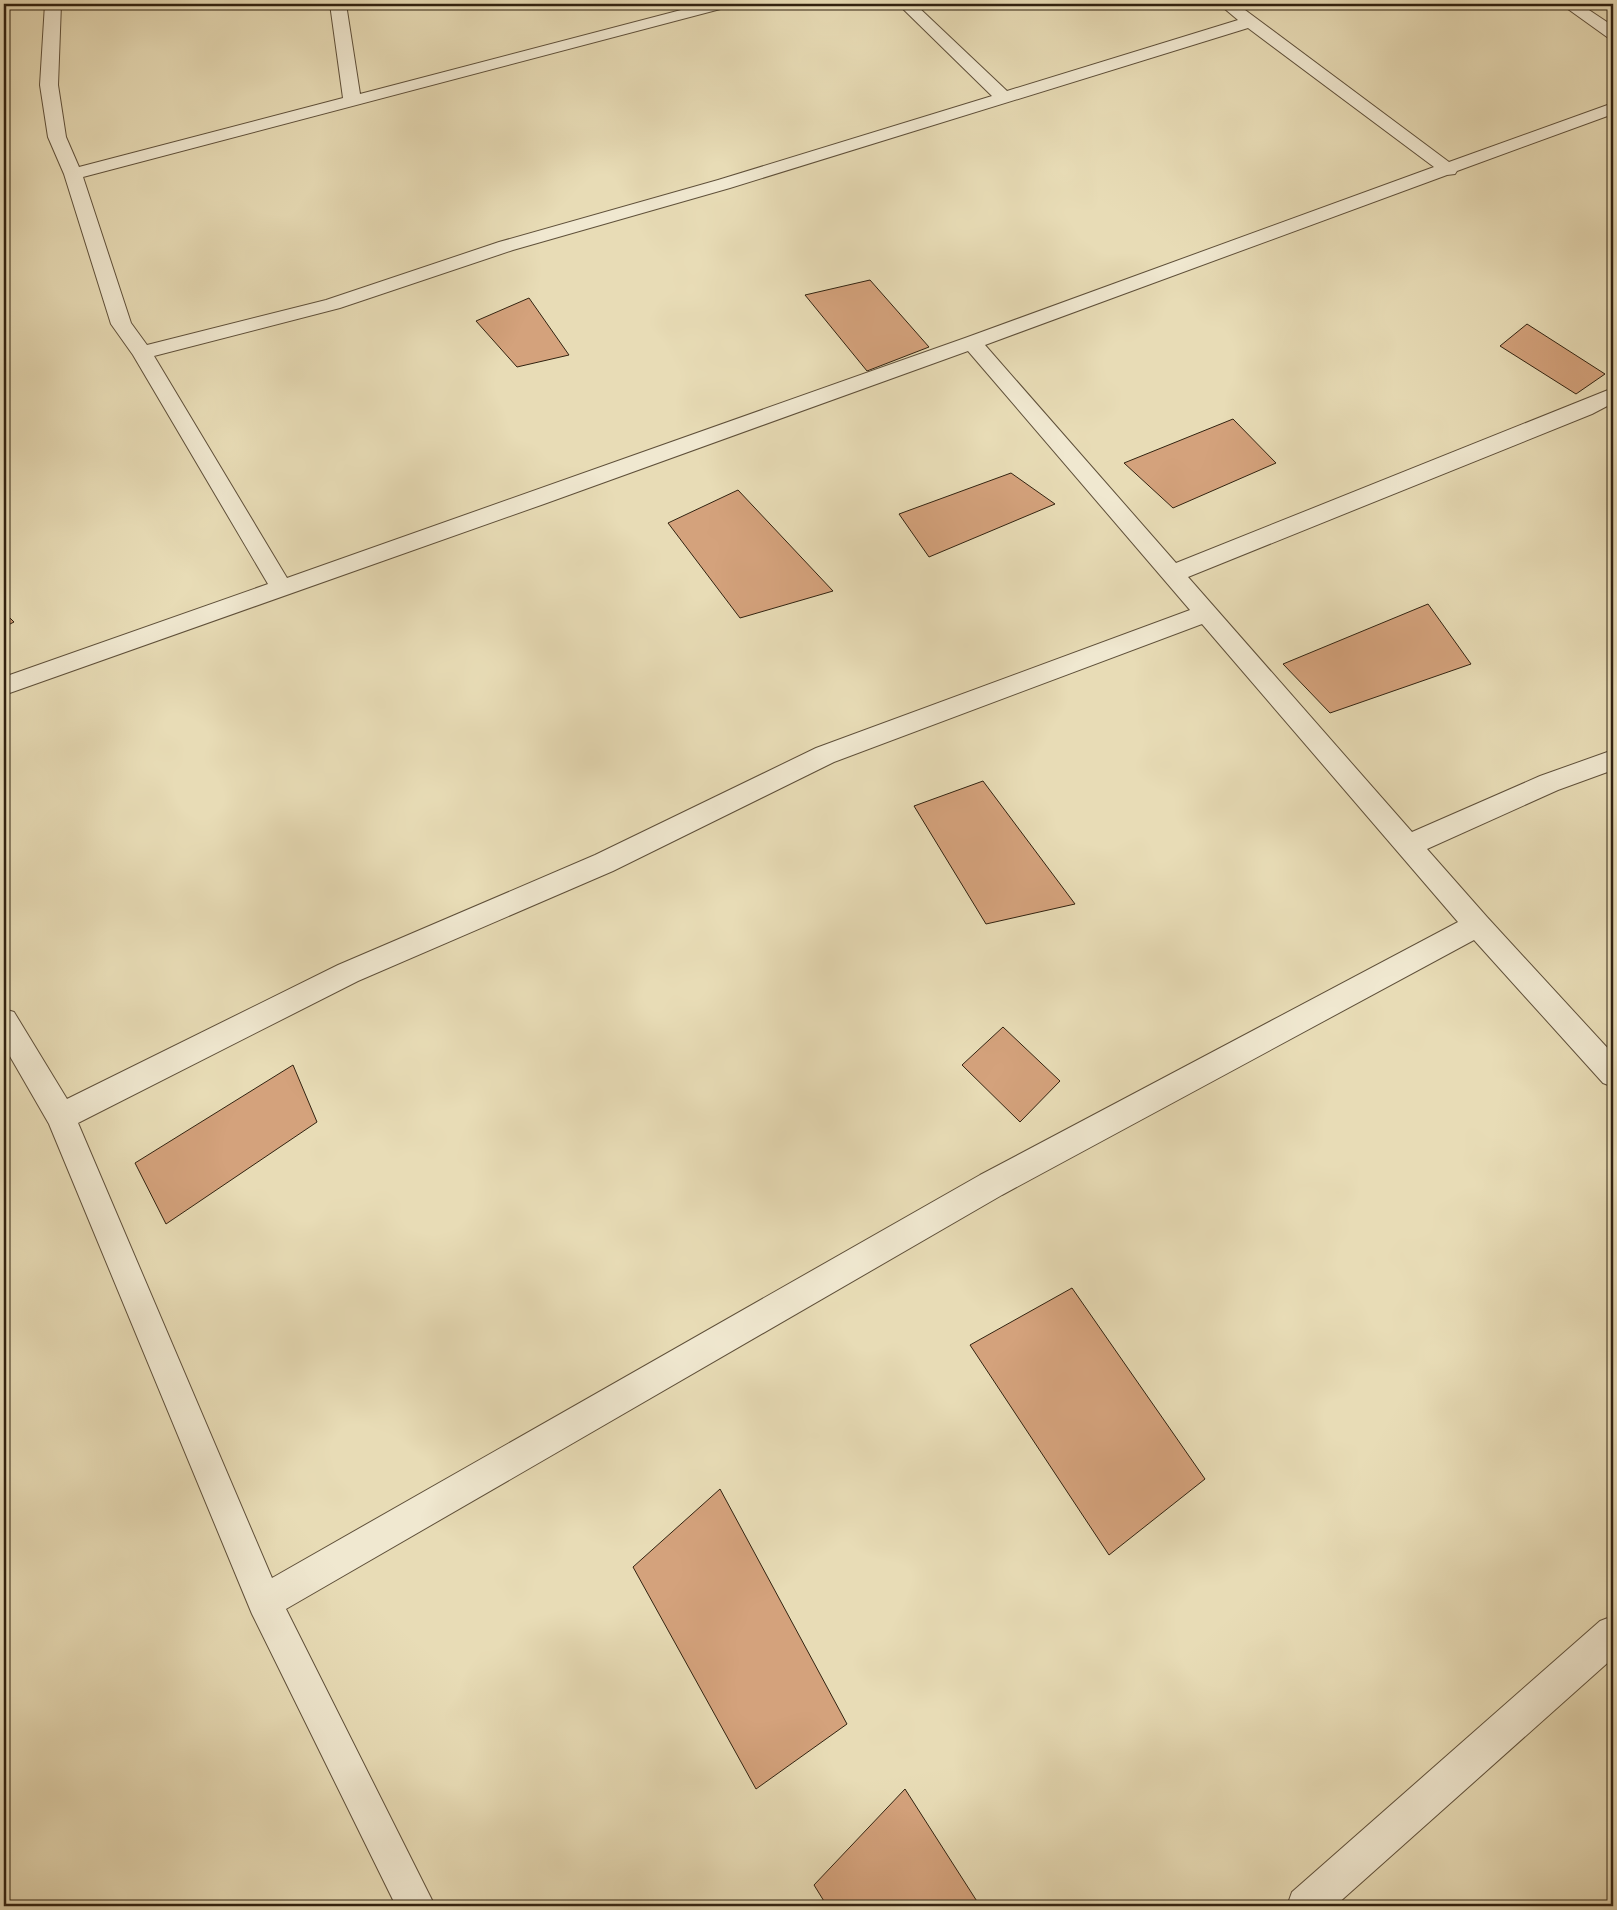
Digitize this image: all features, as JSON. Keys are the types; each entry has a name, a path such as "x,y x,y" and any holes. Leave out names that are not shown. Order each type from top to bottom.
{"street":[{"path":"53,4 50,85 57,137 73,174 121,324 142,352 282,588"},
{"path":"338,4 352,100"},
{"path":"73,174 722,4"},
{"path":"906,4 1004,98"},
{"path":"1227,4 1449,170"},
{"path":"1569,4 1613,33"},
{"path":"142,352 333,304 506,246 724,184 1250,22"},
{"path":"4,686 545,496 972,343 1613,109"},
{"path":"972,343 1477,925 1613,1074"},
{"path":"1172,574 1576,413 1613,395"},
{"path":"61,1117 348,973 604,863 825,755 1206,613"},
{"path":"1408,846 1549,784 1613,760"},
{"path":"264,1602 992,1185 1477,925"},
{"path":"4,1021 61,1117 264,1602 416,1906"},
{"path":"1306,1906 1613,1634"}],"building":[{"path":"870,280 929,347 867,371 805,295"},
{"path":"529,298 569,355 517,367 476,321"},
{"path":"1527,324 1605,374 1576,394 1500,346"},
{"path":"1233,419 1276,463 1173,508 1124,463"},
{"path":"1011,473 1055,504 929,557 899,514"},
{"path":"738,490 833,591 740,618 668,523"},
{"path":"1428,604 1471,664 1330,713 1283,664"},
{"path":"4,612 14,622 4,627"},
{"path":"983,781 1075,904 986,924 914,806"},
{"path":"1003,1027 1060,1081 1020,1122 962,1065"},
{"path":"293,1065 317,1122 166,1224 135,1163"},
{"path":"1072,1288 1205,1479 1109,1555 970,1345"},
{"path":"720,1489 847,1724 756,1789 633,1567"},
{"path":"905,1789 980,1906 827,1906 814,1885"}]}
